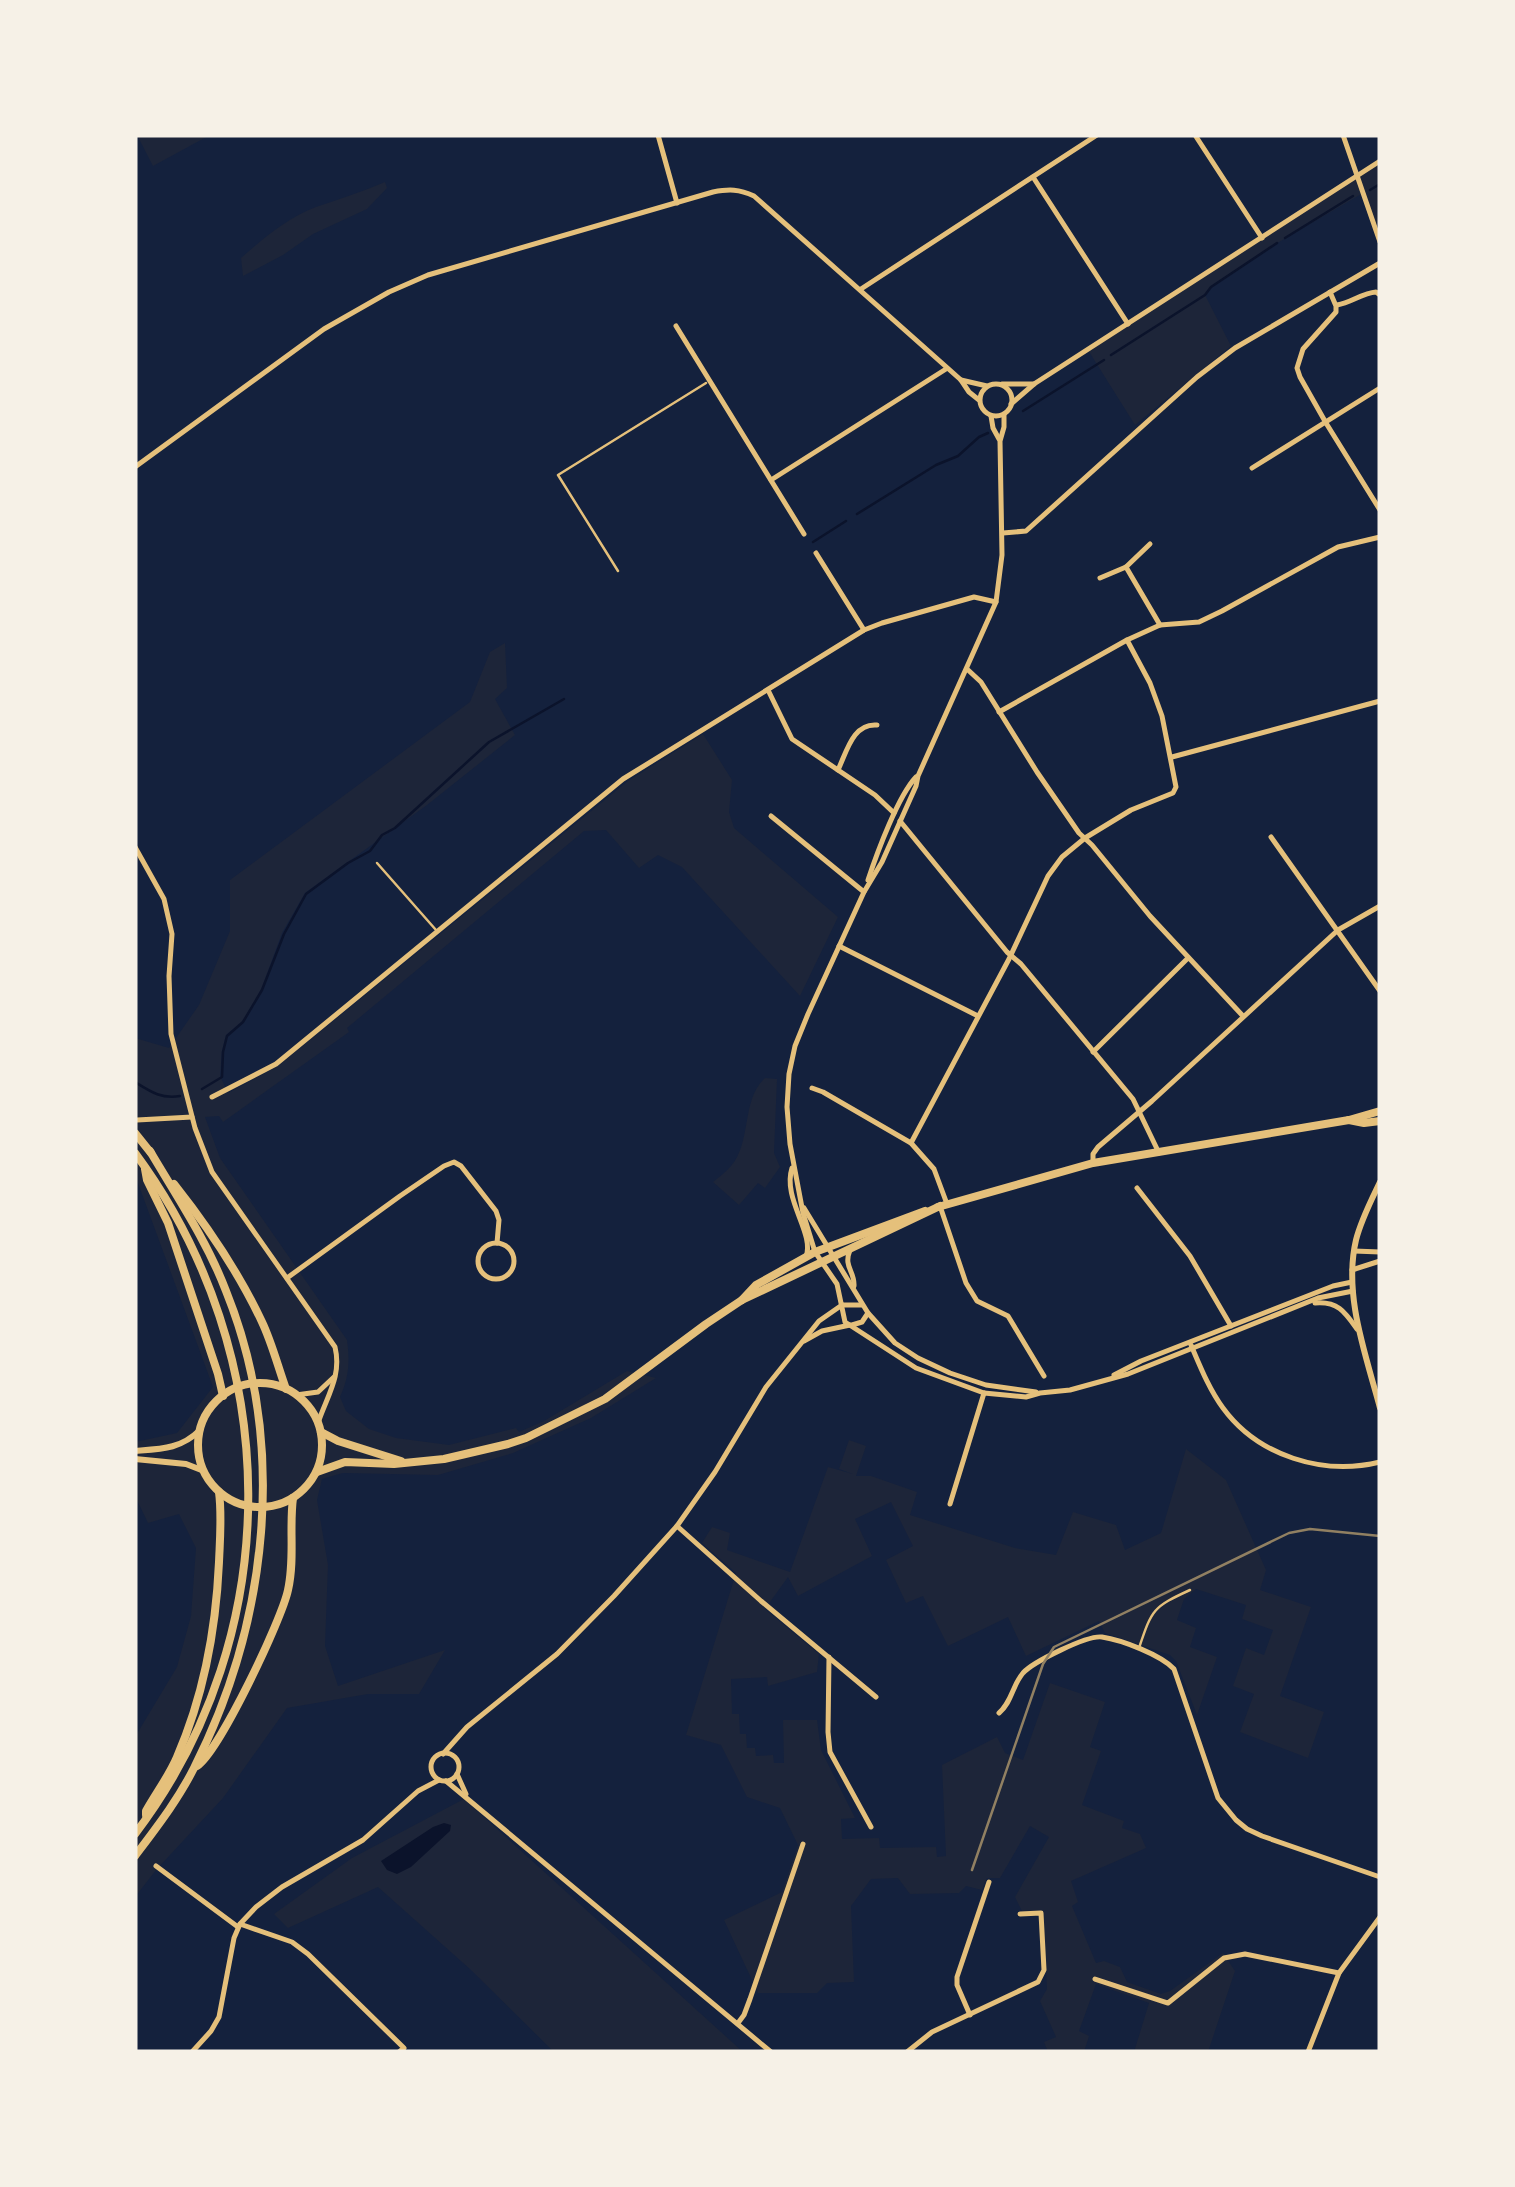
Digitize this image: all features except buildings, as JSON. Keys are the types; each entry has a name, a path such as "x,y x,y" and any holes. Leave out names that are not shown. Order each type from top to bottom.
{"main road":[{"path":"742,1300 823,1261 831,1252 912,1215 944,1205 1092,1163 1349,1120 1380,1111"},
{"path":"1349,1120 1380,1121"},
{"path":"135,1133 204,1222 242,1282 264,1326 286,1389"},
{"path":"135,1856 194,1769 232,1680 250,1612 262,1530 261,1442 240,1329 210,1254 150,1151"},
{"path":"135,1152 186,1233 214,1296 234,1367 247,1442 248,1529 237,1611 217,1678 198,1729 135,1834"},
{"path":"144,1164 147,1180 168,1223 223,1396"},
{"path":"1380,1182 1363,1220 1352,1270 1360,1332 1380,1408"},
{"path":"316,1472 345,1462 394,1464 444,1458 508,1444 556,1424 605,1399 742,1300 756,1285 810,1255 852,1247 944,1205"},
{"path":"320,1428 321,1459 316,1472 294,1498 279,1504 248,1506 232,1501 204,1471 198,1444 205,1417 223,1396 254,1384 270,1384 296,1395 305,1402 320,1428 338,1441 405,1462"},
{"path":"135,1451 173,1448 200,1430"},
{"path":"135,1459 186,1464 204,1471"},
{"path":"146,1820 146,1810 175,1762 192,1722 211,1646 218,1589 220,1492"},
{"path":"194,1769 205,1760 232,1716 288,1595 294,1498"}],"street":[{"path":"658,135 677,203"},
{"path":"860,290 1097,135"},
{"path":"1195,135 1262,238"},
{"path":"1343,135 1380,242"},
{"path":"864,892 882,862 996,602 1003,534 1000,441 1004,414 1011,404 1034,384 1380,160"},
{"path":"1033,177 1128,324"},
{"path":"135,467 324,329 389,292 428,276 713,192 742,191 754,196 960,380 979,400 984,412 991,416 1004,414"},
{"path":"1003,534 1026,531 1197,377 1235,348 1380,263"},
{"path":"1330,292 1336,306 1333,318 1303,349 1298,358 1300,377 1380,510"},
{"path":"1336,306 1369,293 1380,296"},
{"path":"676,326 804,534"},
{"path":"771,480 947,368"},
{"path":"960,380 988,386 1034,384"},
{"path":"1000,384 1010,392 1011,404"},
{"path":"979,400 988,386"},
{"path":"1252,468 1380,388"},
{"path":"991,416 1000,441"},
{"path":"1000,712 1127,640 1160,625 1199,622 1338,547 1380,537"},
{"path":"1100,578 1126,568 1150,544"},
{"path":"816,553 864,630"},
{"path":"1126,568 1160,625"},
{"path":"212,1098 276,1064 623,779 864,630 974,597 996,602"},
{"path":"912,1143 1048,876 1084,838 1131,810 1173,793 1176,787 1162,716 1127,640"},
{"path":"967,669 981,682 1084,838 1242,1016"},
{"path":"768,690 792,739 875,795 895,814 1133,1099 1158,1153"},
{"path":"1172,757 1380,701"},
{"path":"838,770 857,730 868,724 877,726"},
{"path":"810,1255 793,1165 787,1106 795,1046 895,814 918,776"},
{"path":"771,816 864,892"},
{"path":"1271,837 1380,991"},
{"path":"135,847 164,899 172,934 168,976 170,1020 204,1154 212,1172 335,1347 339,1362 320,1428"},
{"path":"1092,1163 1098,1147 1338,930 1380,906"},
{"path":"839,946 978,1016"},
{"path":"1093,1052 1188,959"},
{"path":"812,1088 912,1143 934,1169 966,1283 978,1302 1008,1316 1044,1376"},
{"path":"137,1120 192,1116"},
{"path":"287,1278 454,1162 496,1211 497,1243"},
{"path":"793,1165 788,1179 810,1255"},
{"path":"1138,1188 1190,1256 1231,1326"},
{"path":"802,1206 868,1313 895,1343 950,1373 986,1385 1040,1393"},
{"path":"497,1243 511,1250 514,1261 506,1276 495,1278 485,1274 479,1260 486,1246 497,1243"},
{"path":"852,1247 847,1260 853,1289"},
{"path":"1354,1251 1380,1252"},
{"path":"810,1255 823,1261 837,1284 845,1322 916,1368 984,1393 1026,1398 1106,1378 1142,1361 1353,1286"},
{"path":"1352,1270 1380,1262"},
{"path":"1191,1346 1332,1286 1353,1286"},
{"path":"418,1791 434,1759 556,1654 677,1526 766,1387 819,1321 842,1305 862,1304"},
{"path":"1307,1304 1336,1304 1360,1332"},
{"path":"802,1343 822,1332 862,1322 868,1313"},
{"path":"1191,1346 1224,1410 1268,1447 1302,1462 1328,1466 1380,1462"},
{"path":"296,1395 318,1392 336,1375"},
{"path":"950,1504 986,1385"},
{"path":"677,1526 876,1697"},
{"path":"999,1714 1028,1668 1098,1636 1160,1658 1174,1669 1218,1798 1236,1820 1262,1836 1380,1877"},
{"path":"829,1657 830,1752 871,1827"},
{"path":"458,1740 457,1774 467,1797"},
{"path":"443,1754 458,1761"},
{"path":"431,1769 434,1776 467,1797 771,2052"},
{"path":"192,2052 219,2016 239,1926 256,1907 282,1887 362,1840 418,1791 457,1774"},
{"path":"738,2023 750,1999 803,1844"},
{"path":"156,1866 239,1926 292,1942 308,1954 404,2048 399,2052"},
{"path":"970,2015 957,1977 989,1882"},
{"path":"906,2052 932,2032 1032,1986 1043,1974 1040,1914 1020,1914"},
{"path":"1308,2052 1339,1974 1380,1917"},
{"path":"1094,1979 1168,2004 1224,1958 1235,1955 1339,1974"}],"lane":[{"path":"618,572 558,475 710,381"},
{"path":"378,863 437,931"},
{"path":"1138,1649 1153,1611 1190,1590"}],"shaded area":[{"path":"137,135 210,135 153,166"},
{"path":"1380,161 1380,222 1374,224 1363,193 1211,287 1205,295 1231,346 1135,425 1088,350"},
{"path":"385,182 387,188 367,209 313,234 243,276 241,258 286,223 316,207"},
{"path":"505,643 507,688 495,699 515,735 427,805 305,893 282,933 261,990 243,1021 226,1035 220,1076 228,1093 278,1066 628,781 703,734 732,780 729,812 734,828 838,917 800,996 682,867 658,855 639,868 606,830 584,831 347,1028 349,1032 223,1122 219,1116 205,1117 220,1158 347,1340 348,1369 340,1397 346,1411 369,1429 396,1438 449,1445 516,1428 519,1432 627,1371 656,1378 591,1418 513,1453 438,1475 343,1473 322,1479 317,1500 328,1565 325,1646 338,1686 445,1650 419,1694 368,1694 287,1708 223,1798 135,1897 135,1737 177,1667 191,1616 196,1548 179,1514 148,1523 135,1496 135,1442 177,1433 213,1387 135,1175 135,1038 169,1048 199,1005 230,931 230,880 470,702 490,652"},
{"path":"765,1078 777,1079 774,1153 780,1167 765,1188 758,1183 739,1205 713,1182 738,1156 753,1097"},
{"path":"849,1440 866,1446 856,1476 871,1476 917,1492 910,1515 1015,1548 1056,1555 1073,1512 1116,1525 1125,1550 1161,1533 1186,1449 1226,1480 1266,1570 1260,1590 1311,1607 1280,1696 1324,1712 1308,1758 1240,1732 1254,1694 1233,1686 1246,1648 1264,1655 1273,1630 1242,1619 1246,1605 1196,1589 1184,1599 1177,1620 1196,1628 1190,1647 1217,1657 1197,1715 1176,1661 1170,1655 1105,1633 1099,1621 1026,1656 1008,1617 948,1646 923,1596 906,1603 886,1560 913,1546 891,1502 855,1519 872,1556 798,1596 788,1577 765,1609 819,1654 817,1672 768,1686 767,1677 731,1679 732,1714 739,1714 740,1734 746,1734 747,1748 755,1748 756,1756 773,1755 774,1763 784,1763 783,1720 817,1720 821,1750 855,1818 841,1819 842,1839 879,1838 880,1848 936,1847 937,1857 946,1856 942,1765 997,1737 1005,1753 1023,1760 1050,1683 1105,1702 1090,1747 1101,1751 1082,1805 1124,1821 1122,1828 1140,1834 1146,1848 1071,1881 1078,1902 1072,1906 1096,1963 1104,1961 1120,1967 1127,1982 1161,1994 1223,1953 1235,1971 1208,2052 1134,2052 1149,2003 1096,1984 1079,2031 1089,2036 1084,2052 1048,2052 1044,2042 1056,2037 1040,2001 1047,1989 1043,1912 1022,1911 1015,1897 1049,1837 1030,1826 1000,1878 987,1878 982,1890 966,1886 959,1893 910,1894 898,1878 871,1879 851,1906 854,1982 827,1983 817,1993 758,1993 724,1920 782,1892 798,1845 780,1808 747,1797 721,1745 686,1735 736,1573 702,1543 712,1527 730,1533 727,1550 790,1572 828,1467 853,1474 839,1469"},
{"path":"464,1799 743,2052 554,2052 471,1970 378,1887 288,1928 274,1914 352,1858"},
{"path":"444,1823 451,1825 450,1831 411,1867 397,1874 387,1870 381,1861"}],"waterway":[{"path":"1370,190 1380,184"},
{"path":"1285,238 1353,196"},
{"path":"1111,355 1277,243"},
{"path":"1023,411 1104,360"},
{"path":"857,514 936,465 958,456 988,433"},
{"path":"813,542 846,521"},
{"path":"202,1089 222,1077 227,1036 243,1022 262,990 284,934 306,894 370,851 382,835 395,828 489,742 564,699"},
{"path":"135,1082 162,1096 180,1096"}],"tram line":[{"path":"972,1870 1043,1664 1054,1647 1289,1533 1310,1529 1380,1536"}]}
